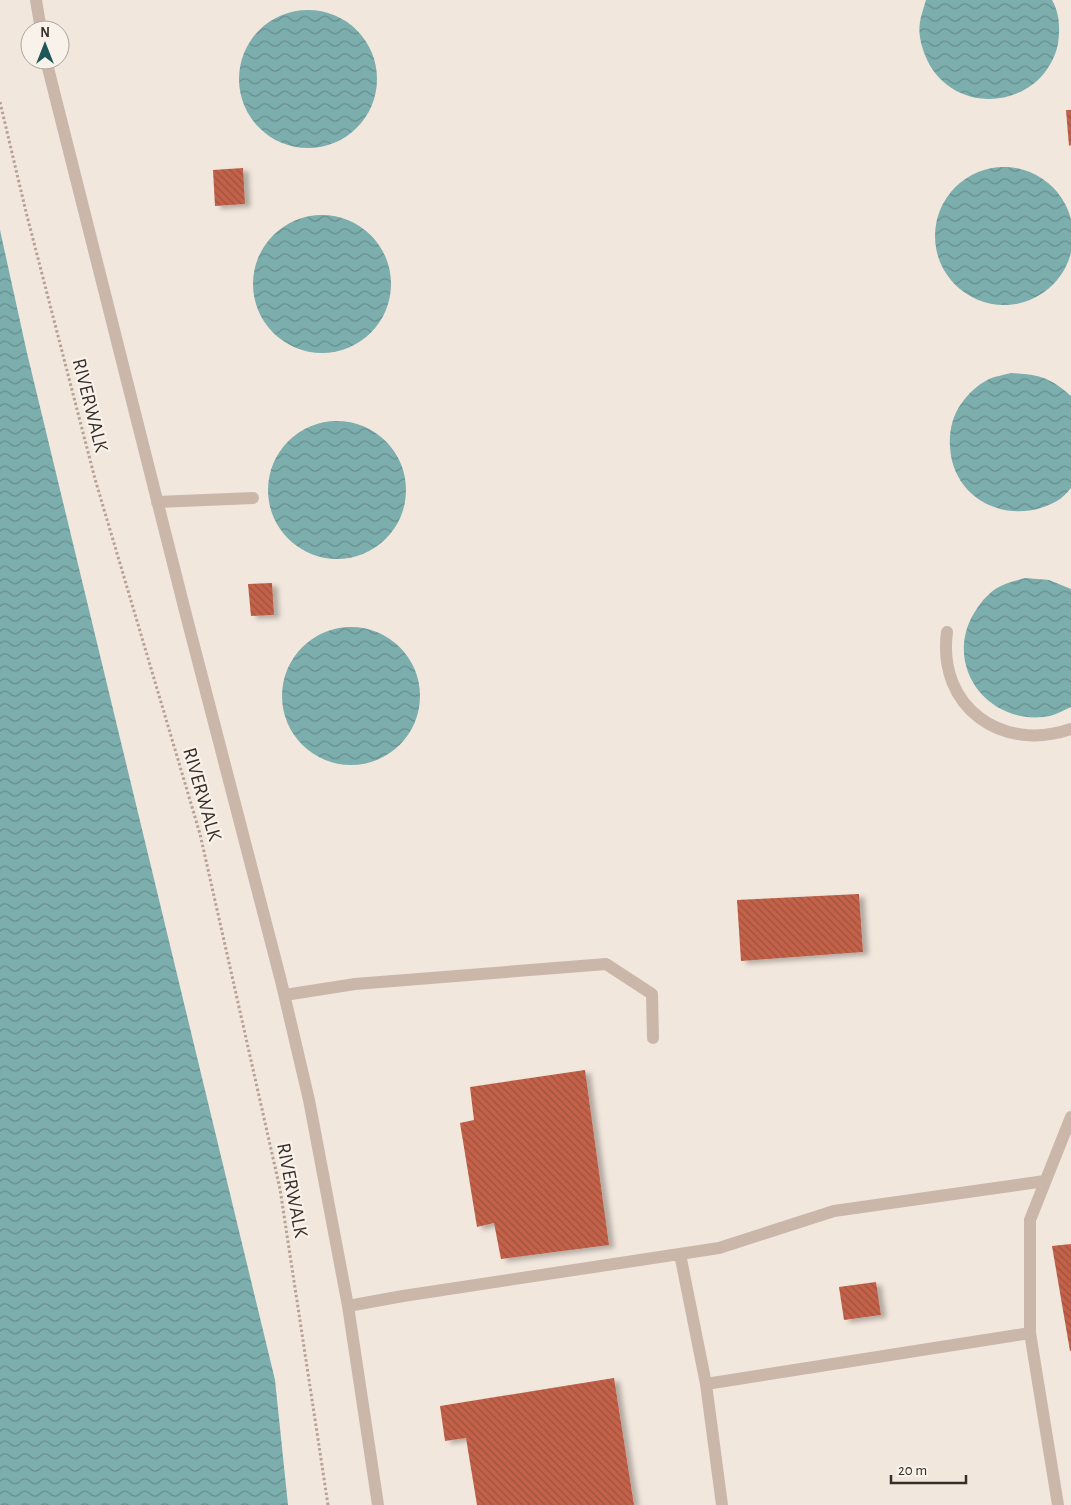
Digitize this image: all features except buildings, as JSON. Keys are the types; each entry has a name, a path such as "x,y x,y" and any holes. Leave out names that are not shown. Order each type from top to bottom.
{"lane":[{"path":"36,0 39,20"},
{"path":"49,70 157,502 285,995 309,1100 348,1306 378,1505"},
{"path":"157,502 253,498"},
{"path":"947,632 946,659 951,680 957,692 968,706 984,721 1000,729 1020,735 1040,736 1058,734 1071,729"},
{"path":"285,995 355,984 606,964 652,994 653,1038"},
{"path":"1058,1505 1030,1333 1030,1220 1071,1117"},
{"path":"348,1306 719,1248 834,1211 1045,1181"},
{"path":"680,1254 706,1384 722,1505"},
{"path":"706,1384 1030,1333"}],"path":[{"name":"RIVERWALK","path":"0,102 94,479 202,843 280,1189 328,1505"}],"water":[{"path":"926,0 1052,0 1057,11 1059,27 1058,44 1053,59 1038,80 1024,90 1008,97 975,98 959,92 945,83 934,71 925,55 920,39 919,26"},
{"path":"308,10 334,16 346,22 356,31 365,41 371,53 377,79 371,105 365,117 356,127 346,136 334,142 308,148 282,142 270,136 260,127 251,117 245,105 239,79 245,53 251,41 260,31 270,22 282,16"},
{"path":"1004,167 1018,168 1031,172 1043,178 1053,187 1062,197 1068,209 1072,222 1072,250 1068,263 1062,275 1053,285 1043,294 1031,300 1018,304 1004,305 990,304 977,300 965,294 955,285 946,275 940,263 936,250 935,236 936,222 940,209 946,197 955,187 965,178 977,172 990,168"},
{"path":"322,215 348,221 360,227 370,236 379,246 385,258 391,284 385,310 379,322 370,332 360,341 348,347 322,353 296,347 284,341 274,332 265,322 259,310 253,284 259,258 265,246 274,236 284,227 296,221"},
{"path":"0,230 27,353 275,1380 288,1505 0,1505"},
{"path":"1011,373 1044,378 1071,396 1071,488 1057,501 1040,508 1022,511 1004,510 988,504 973,495 962,482 954,466 950,447 953,419 967,397 989,379"},
{"path":"337,421 363,427 386,441 400,464 406,490 400,516 386,539 363,553 337,559 311,553 288,539 274,516 268,490 274,464 288,441 311,427"},
{"path":"1025,578 1049,580 1071,589 1071,707 1050,716 1027,717 1006,712 989,701 975,686 967,668 964,648 967,628 978,607 996,589"},
{"path":"351,627 377,633 389,639 399,648 408,658 414,670 420,696 414,722 408,734 399,744 389,753 377,759 351,765 325,759 313,753 303,744 294,734 288,722 282,696 288,670 294,658 303,648 313,639 325,633"}]}
